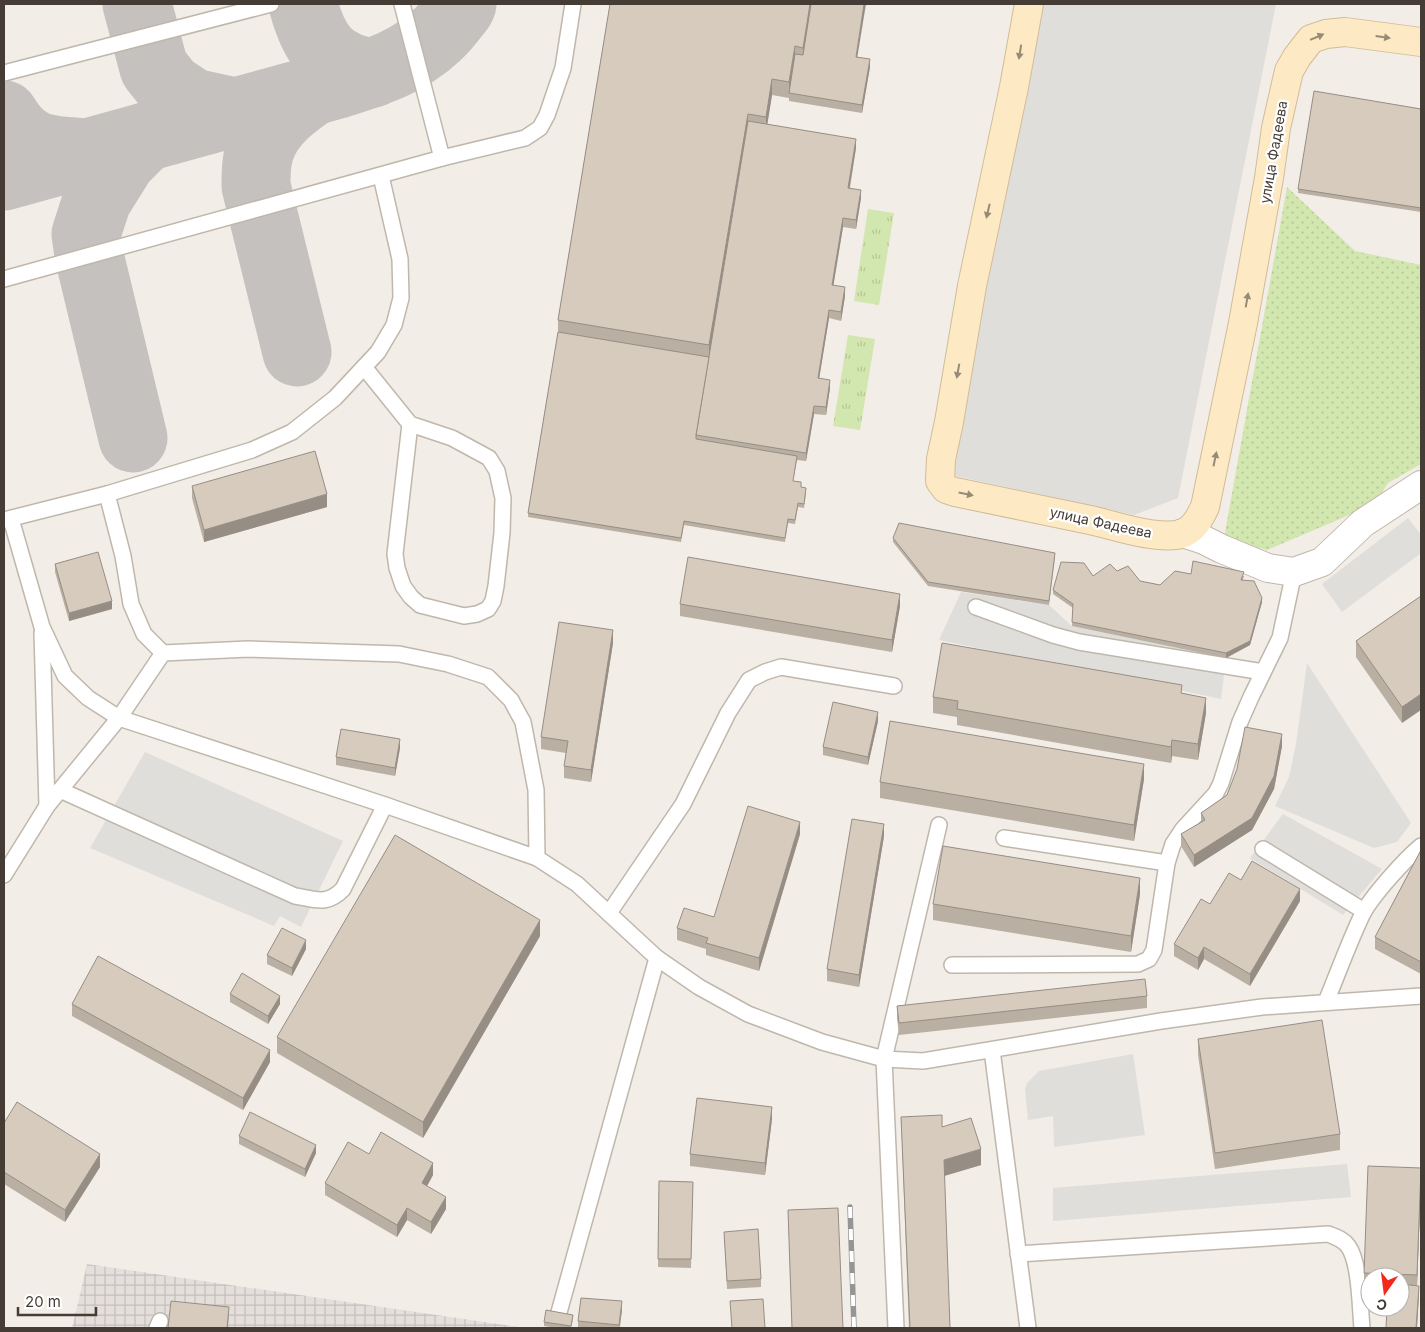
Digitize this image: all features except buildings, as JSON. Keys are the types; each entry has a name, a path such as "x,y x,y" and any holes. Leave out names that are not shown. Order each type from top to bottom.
{"main road":[{"name":"улица Фадеева","path":"1029,4 1014,87 972,286 941,459 940,481 946,489 955,492 1096,521 1138,532 1161,535 1183,533 1195,525 1205,507 1242,332 1276,128 1289,71 1310,39 1326,34 1345,32 1421,42"}],"street":[{"path":"1183,533 1204,540 1268,568 1294,572 1322,562 1363,523 1421,485"}],"lane":[{"path":"4,73 271,4"},
{"path":"402,4 442,158"},
{"path":"4,279 442,158 525,138 540,128 547,114 563,68 573,4"},
{"path":"381,176 400,259 401,298 394,325 378,352 335,398 292,432 252,450 106,494 7,520 42,627 65,676 88,698 119,718 385,805 537,858 577,884 657,958 699,987 748,1014 822,1042 884,1059 923,1060 1162,1021 1262,1007 1421,996"},
{"path":"364,367 410,424 459,442 489,458 497,471 503,498 502,532 496,586 493,601 488,609 477,614 464,616 420,605 410,597 403,586 397,568 396,554 410,424"},
{"path":"106,494 123,556 131,604 144,634 163,654 248,649 399,654 448,664 488,678 511,700 523,722 536,790 537,858"},
{"path":"952,965 1138,964 1149,959 1154,950 1166,863 1173,844 1216,793 1221,783 1240,722 1280,638 1294,572"},
{"path":"976,606 1053,635 1079,642 1263,672"},
{"path":"42,627 47,806"},
{"path":"4,875 47,806 119,718 163,654"},
{"path":"609,914 683,804 728,713 749,680 781,667 894,686"},
{"path":"60,790 295,896 324,901 336,897 343,890 385,805"},
{"path":"896,1328 884,1059 939,825"},
{"path":"1004,838 1166,863"},
{"path":"1326,1002 1364,911 1412,853 1421,846"},
{"path":"1263,849 1364,911"},
{"path":"556,1324 657,958"},
{"path":"992,1050 1028,1328"},
{"path":"1018,1254 1328,1234 1340,1238 1349,1246 1356,1262 1362,1328"}],"shaded area":[{"path":"1037,4 1276,4 1178,498 1134,515 951,475"},
{"path":"1408,518 1421,535 1421,553 1342,612 1322,584"},
{"path":"961,592 1049,605 1072,626 1226,658 1221,699 939,640"},
{"path":"1307,663 1411,823 1397,842 1374,848 1275,806 1289,777 1296,744"},
{"path":"145,752 343,841 301,927 280,916 274,926 90,848"},
{"path":"1283,814 1382,869 1343,915 1250,858"},
{"path":"1133,1054 1145,1135 1054,1147 1053,1116 1028,1120 1025,1089 1027,1083 1039,1071"},
{"path":"1347,1164 1351,1197 1053,1221 1053,1188"},
{"path":"87,1264 526,1328 72,1328"}],"green space":[{"path":"1287,187 1355,251 1421,265 1421,464 1388,483 1375,504 1267,550 1224,538"},
{"path":"868,209 894,213 879,305 854,301"},
{"path":"848,335 875,339 860,430 833,426"}],"taxiway":[{"path":"137,4 154,68 170,88 193,103 234,112"},
{"path":"303,4 312,31 325,51 345,65 373,73"},
{"path":"4,176 338,84 378,71 403,60 426,45 443,29 462,4"},
{"path":"297,352 256,186 256,171 259,151 270,130 285,113 313,91"},
{"path":"4,115 21,136 39,147 87,153"},
{"path":"133,438 89,255 86,234 97,200 122,160 145,137"}],"railway":[{"path":"850,1207 854,1328"}]}
